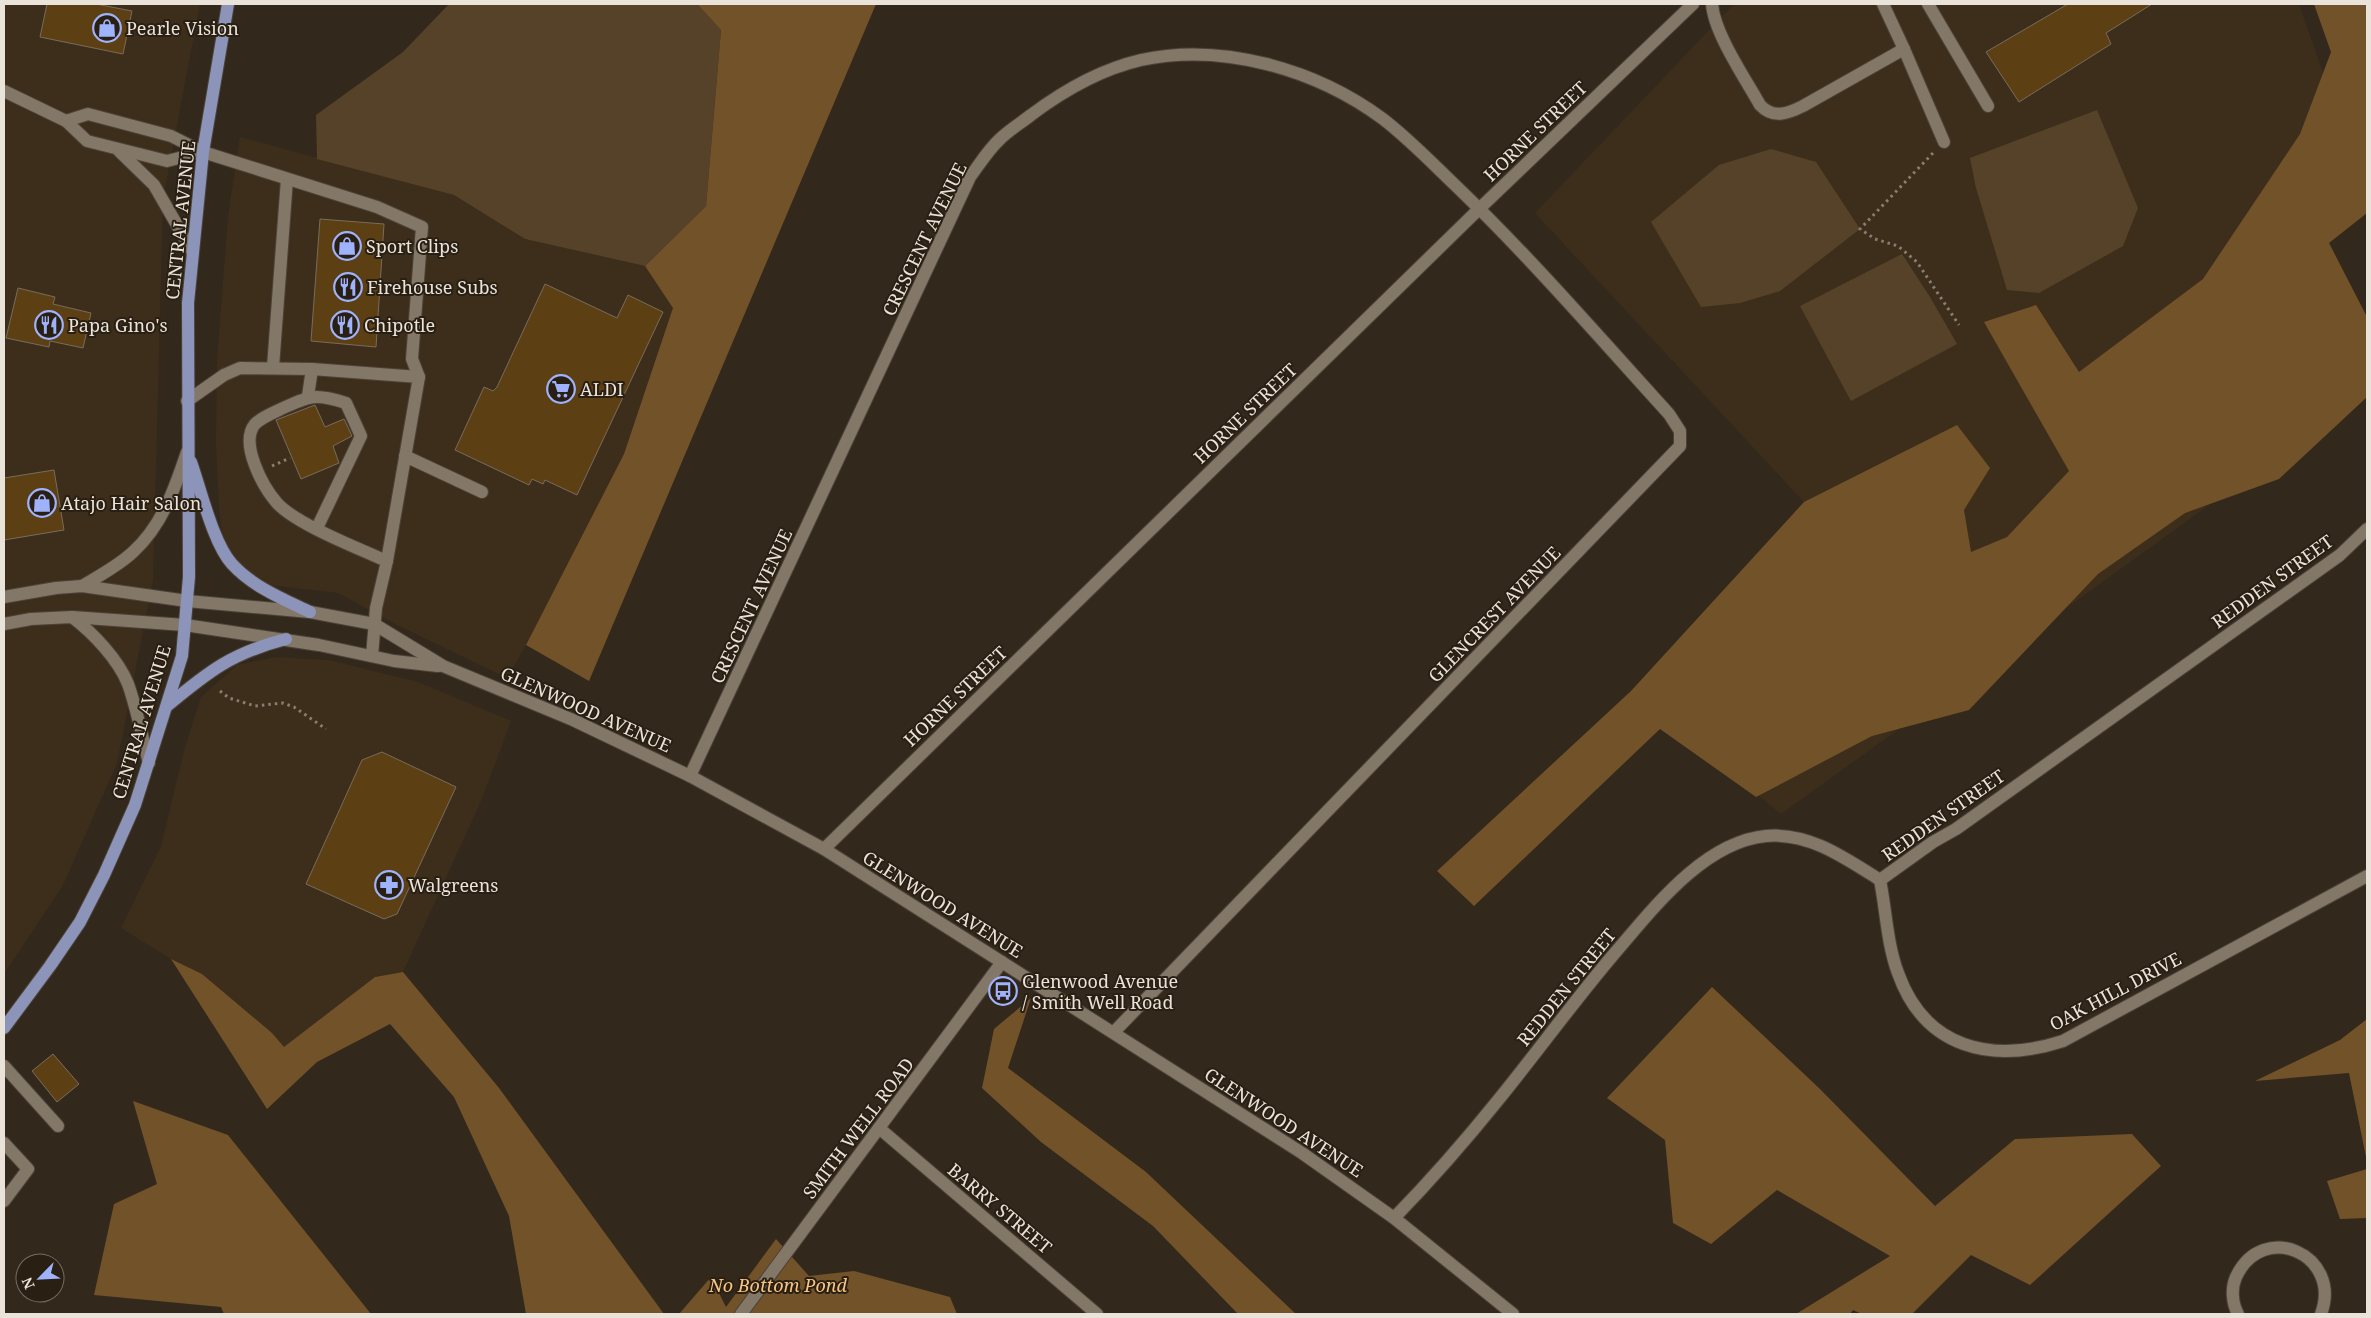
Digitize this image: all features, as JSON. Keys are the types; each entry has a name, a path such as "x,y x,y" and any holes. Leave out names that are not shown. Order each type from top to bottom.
{"main road":[{"name":"CENTRAL AVENUE","path":"4,1028 80,922 127,827 150,763 182,656 189,577 187,452 188,303 203,152 228,4"},
{"path":"187,452 220,546 232,564 260,588 310,612"},
{"path":"167,706 201,678 226,662 258,647 286,639"}],"street":[{"name":"HORNE STREET","path":"824,850 1480,209 1693,4"},
{"path":"1712,4 1713,16 1722,37 1760,105 1767,113 1777,115 1789,113 1873,68 1904,49"},
{"path":"1883,4 1944,142"},
{"path":"1928,4 1988,106"},
{"name":"CRESCENT AVENUE","path":"690,776 970,177 1000,139 1044,105 1090,78 1141,60 1194,55 1246,60 1297,73 1340,93 1382,119 1480,209"},
{"path":"4,91 66,121 87,141 167,161 203,152"},
{"path":"66,121 88,114 172,136 203,152 377,207 422,227 412,359 419,377 374,624 372,656"},
{"path":"117,150 154,185 192,251"},
{"path":"273,367 287,180"},
{"name":"GLENCREST AVENUE","path":"1114,1032 1680,446 1680,431 1669,414 1480,209"},
{"path":"187,400 224,374 240,368 273,367 419,377"},
{"path":"308,396 312,369"},
{"path":"317,528 361,436 346,402 331,398 308,396 260,419 254,426 248,441 251,455 267,490 278,504 291,515 317,528 387,561"},
{"path":"82,586 131,554 154,528 174,492 187,452"},
{"path":"405,456 482,492"},
{"name":"REDDEN STREET","path":"1394,1218 1498,1100 1594,979 1660,901 1698,867 1742,842 1766,836 1791,837 1816,843 1841,855 1880,880 1972,818 2324,566 2367,530"},
{"name":"GLENWOOD AVENUE","path":"4,597 56,588 82,586 187,601 310,612 374,624 443,666 572,720 690,776 824,850 1114,1032 1302,1153 1394,1218 1513,1314"},
{"path":"72,617 90,630 102,643 127,683 150,763"},
{"name":"GLENWOOD AVENUE","path":"4,624 31,619 72,617 185,625 286,639 394,662 443,666"},
{"name":"OAK HILL DRIVE","path":"1880,880 1897,972 1907,995 1921,1017 1941,1033 1964,1044 1996,1052 2039,1049 2063,1041 2367,876"},
{"name":"SMITH WELL ROAD","path":"741,1314 1002,962"},
{"path":"4,1066 58,1126"},
{"name":"BARRY STREET","path":"880,1128 1097,1314"},
{"path":"4,1143 28,1170 4,1201"},
{"path":"2238,1314 2233,1297 2234,1282 2241,1268 2251,1256 2265,1249 2280,1247 2295,1250 2309,1258 2319,1270 2324,1284 2325,1299 2321,1314"}],"path":[{"path":"1944,142 1860,229 1875,239 1898,246 1917,262 1959,325"},
{"path":"269,468 290,458"},
{"path":"220,691 229,698 255,706 283,703 326,729"}],"shaded area":[{"path":"4,4 200,4 163,199 153,580 117,763 63,885 4,974"},
{"path":"449,4 697,4 721,30 706,206 645,266 525,239 454,195 317,159 316,115 403,52"},
{"path":"1734,4 2299,4 2367,198 2367,213 2329,243 2367,317 2367,391 1781,814 1631,691 1804,502 1535,213"},
{"path":"2097,110 2138,208 2123,246 2039,293 2007,290 1976,188 1970,158"},
{"path":"240,137 454,195 525,239 645,266 674,308 624,454 526,645 507,678 397,625 338,593 269,585 224,554 219,507 216,444 217,360 228,217"},
{"path":"1771,149 1816,162 1860,229 1780,291 1740,303 1701,307 1651,222 1719,165"},
{"path":"1902,254 1957,344 1851,401 1800,306"},
{"path":"275,657 329,660 418,682 511,721 481,801 403,972 375,977 284,1048 272,1033 202,974 171,959 121,928 161,846 185,747 201,697 237,665"}],"green space":[{"path":"697,4 876,4 589,681 526,645 624,454 673,308 645,266 706,206 721,30"},
{"path":"2314,4 2367,4 2367,213 2329,243 2367,317 2367,397 2279,479 2185,513 2098,574 1969,710 1872,736 1756,797 1660,729 1474,906 1437,871 1631,691 1804,502 1957,425 1990,468 1964,510 1971,552 2007,537 2069,471 1984,322 2036,305 2079,372 2203,279 2300,134 2331,52"},
{"path":"171,959 202,974 272,1033 284,1047 375,977 403,972 499,1088 664,1314 526,1314 509,1216 454,1097 390,1024 317,1062 267,1109"},
{"path":"1712,987 1821,1090 1935,1206 2015,1139 2132,1134 2161,1166 2030,1285 1971,1255 1912,1314 1862,1314 1853,1310 1850,1314 1796,1314 1890,1256 1777,1190 1711,1244 1673,1223 1665,1140 1607,1098"},
{"path":"1031,998 1008,1068 1146,1172 1296,1314 1238,1314 1153,1226 1041,1142 982,1088 994,1029"},
{"path":"2367,1019 2367,1162 2349,1073 2255,1081 2340,1040"},
{"path":"133,1101 228,1135 371,1314 224,1314 221,1307 94,1295 114,1204 157,1184"},
{"path":"2367,1169 2367,1218 2340,1219 2327,1181"},
{"name":"No Bottom Pond","path":"776,1239 809,1276 854,1271 950,1297 957,1314 679,1314 711,1277 726,1307"}],"building":[{"path":"47,4 96,4 132,11 123,54 40,37"},
{"path":"2068,4 2152,4 2106,33 2111,44 2019,102 1986,52"},
{"path":"320,219 384,224 376,347 311,341"},
{"name":"ALDI","path":"545,284 617,318 628,295 663,312 577,495 545,480 543,484 532,479 529,485 455,450 484,387 493,391 497,387"},
{"name":"Papa Gino's","path":"18,288 55,297 53,304 91,313 83,348 50,341 49,347 6,338"},
{"path":"315,405 325,427 344,419 352,436 333,446 339,463 301,479 276,420"},
{"name":"Atajo Hair Salon","path":"54,470 64,530 4,540 4,478"},
{"name":"Walgreens","path":"382,752 456,787 397,914 384,919 306,884 362,760"},
{"path":"53,1054 79,1084 57,1102 32,1071"}],"place":[{"name":"Pearle Vision","path":"107,28"},
{"name":"Sport Clips","path":"347,246"},
{"name":"Firehouse Subs","path":"348,287"},
{"name":"Papa Gino's","path":"49,325"},
{"name":"Chipotle","path":"345,325"},
{"name":"ALDI","path":"561,389"},
{"name":"Atajo Hair Salon","path":"42,503"},
{"name":"Walgreens","path":"389,885"},
{"name":"Glenwood Avenue / Smith Well Road","path":"1003,991"}]}
